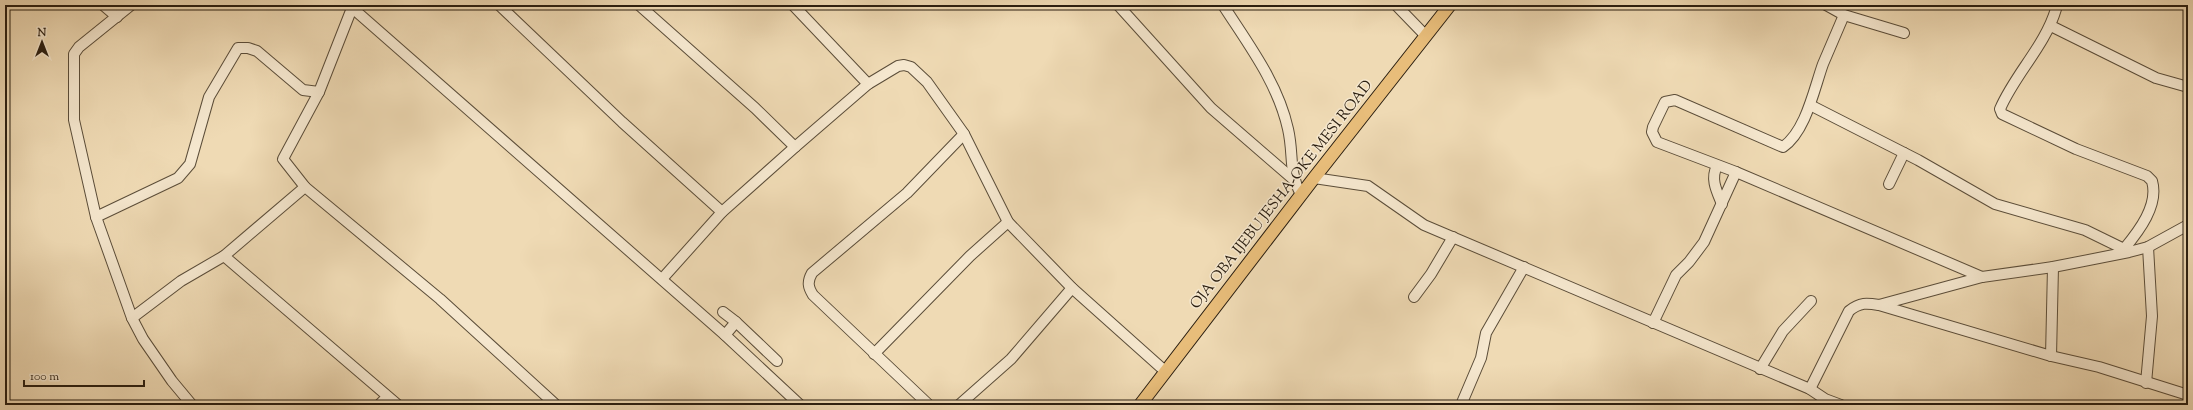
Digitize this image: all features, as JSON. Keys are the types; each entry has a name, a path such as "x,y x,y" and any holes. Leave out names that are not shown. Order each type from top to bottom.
{"main road":[{"name":"OJA OBA IJEBU JESHA-OKE MESI ROAD","path":"1140,405 1314,178 1450,5"}],"street":[{"path":"104,5 117,17"},
{"path":"131,5 79,47 74,54 72,61 74,120 96,217 132,318 143,339 172,381 192,405"},
{"path":"499,5 622,122 722,212"},
{"path":"639,5 755,108 795,147"},
{"path":"793,5 868,84"},
{"path":"1118,5 1211,108 1293,180 1301,195"},
{"path":"1223,5 1274,85 1288,129 1293,180"},
{"path":"1396,5 1425,35"},
{"path":"1826,5 1844,15 1904,34"},
{"path":"2054,5 2056,9 2051,26 2006,95 2000,109 2002,114 2076,149 2147,176 2152,180 2154,195 2149,212 2127,250"},
{"path":"556,405 440,299 305,187 283,159 319,92 350,6 662,279 800,405"},
{"path":"1844,15 1823,65 1810,104 1795,136 1783,147 1675,100 1665,102 1653,127 1652,132 1657,142 1736,172 1982,276"},
{"path":"2051,26 2156,78 2188,87"},
{"path":"96,217 178,178 190,164 209,97 238,48 248,48 257,51 303,90 319,92"},
{"path":"662,279 722,212 868,84 898,66 911,67 927,82 964,134 1008,222 1072,288 1166,372"},
{"path":"1810,104 1904,153 1996,204 2084,230 2127,250"},
{"path":"929,405 813,295 808,288 808,280 812,273 907,193 964,134"},
{"path":"1889,184 1904,153"},
{"path":"1717,166 1714,173 1714,182 1722,204"},
{"path":"1653,323 1676,275 1689,262 1704,242 1736,172"},
{"path":"1314,178 1368,186 1380,193 1413,218 1453,237 1810,390 1825,399 1840,405"},
{"path":"132,318 181,281 224,256 305,187"},
{"path":"874,354 970,256 1008,222"},
{"path":"1880,305 1982,276 2053,268 2127,250 2148,247 2188,225"},
{"path":"1414,297 1431,274 1453,237"},
{"path":"2146,383 2152,316 2148,247"},
{"path":"224,256 398,405"},
{"path":"1461,405 1481,358 1486,333 1524,267"},
{"path":"2052,356 2053,268"},
{"path":"959,405 1011,359 1072,288"},
{"path":"1760,369 1783,331 1811,300"},
{"path":"1810,390 1849,311 1865,302 1880,305 2052,356 2098,366 2146,383 2188,395"},
{"path":"722,312 736,322 777,361"},
{"path":"725,335 736,322"},
{"path":"379,405 387,396"}]}
